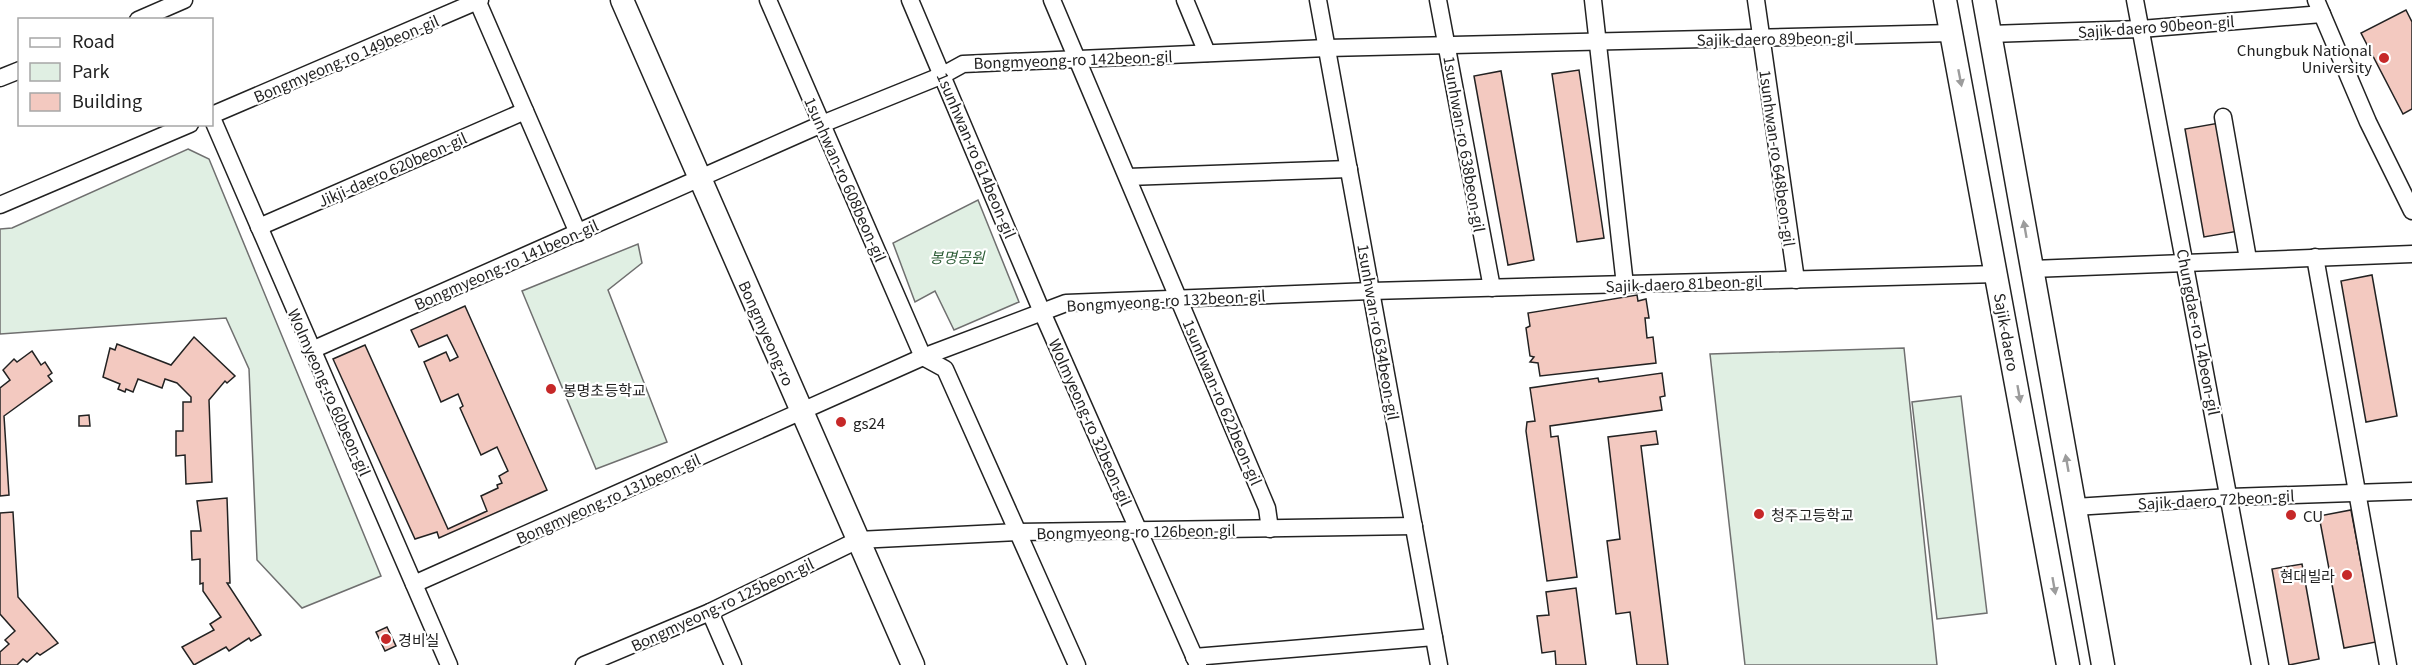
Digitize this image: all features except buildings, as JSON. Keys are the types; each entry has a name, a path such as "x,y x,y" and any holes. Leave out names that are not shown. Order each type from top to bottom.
{"main road":[{"name":"Bongmyeong-ro","path":"622,0 913,665"},
{"name":"Sajik-daero","path":"1945,0 2068,665"},
{"path":"1984,0 2103,665"}],"street":[{"path":"143,18 184,0"},
{"path":"478,0 578,233"},
{"name":"Bongmyeong-ro 149beon-gil","path":"213,117 478,0"},
{"name":"1sunhwan-ro 608beon-gil","path":"768,0 923,357"},
{"name":"1sunhwan-ro 614beon-gil","path":"910,0 1042,312"},
{"name":"1sunhwan-ro 622beon-gil","path":"1052,0 1268,508 1270,529"},
{"path":"1185,0 1207,54"},
{"name":"1sunhwan-ro 634beon-gil","path":"1318,0 1439,665"},
{"name":"1sunhwan-ro 638beon-gil","path":"1438,0 1492,288"},
{"path":"1593,0 1625,285"},
{"name":"1sunhwan-ro 648beon-gil","path":"1756,0 1796,280"},
{"name":"Chungdae-ro 14beon-gil","path":"2135,0 2260,665"},
{"path":"2319,7 2368,122 2412,211"},
{"name":"Sajik-daero 90beon-gil","path":"1990,34 2141,29 2319,7"},
{"name":"Sajik-daero 89beon-gil","path":"1327,48 1952,33"},
{"name":"Bongmyeong-ro 142beon-gil","path":"700,179 822,124 943,75 963,64 1327,48"},
{"path":"0,78 18,71"},
{"name":"Jikji-daero 620beon-gil","path":"259,227 525,111"},
{"path":"2223,117 2248,260"},
{"name":"Wolmyeong-ro 60beon-gil","path":"213,119 449,665"},
{"path":"0,205 185,126"},
{"path":"1128,177 1349,169"},
{"name":"Bongmyeong-ro 141beon-gil","path":"312,350 700,179"},
{"path":"2032,269 2185,261 2412,254"},
{"path":"2315,257 2388,665"},
{"name":"Sajik-daero 81beon-gil","path":"1371,291 1997,274"},
{"name":"Bongmyeong-ro 132beon-gil","path":"801,411 923,357 1066,303 1371,291"},
{"name":"Wolmyeong-ro 32beon-gil","path":"1042,312 1196,661"},
{"path":"923,357 945,369 1077,665"},
{"name":"Bongmyeong-ro 131beon-gil","path":"414,584 801,411"},
{"name":"Sajik-daero 72beon-gil","path":"2075,507 2230,497 2412,491"},
{"name":"Bongmyeong-ro 126beon-gil","path":"858,540 1018,532 1140,532 1414,526"},
{"name":"Bongmyeong-ro 125beon-gil","path":"584,665 710,612 858,540"},
{"path":"710,612 732,665"},
{"path":"1196,661 1434,637"}],"green space":[{"path":"188,149 209,159 381,576 302,608 257,560 249,369 226,318 0,334 0,229 12,228"},
{"name":"봉명공원","path":"978,200 1019,302 954,330 935,291 915,302 893,243"},
{"path":"638,244 642,263 608,290 667,442 596,469 522,291"},
{"path":"1904,348 1937,665 1745,665 1710,354"},
{"path":"1961,396 1987,613 1937,619 1912,402"}],"place":[{"name":"Chungbuk National University","path":"2384,58"},
{"name":"봉명초등학교","path":"551,389"},
{"name":"gs24","path":"841,422"},
{"name":"청주고등학교","path":"1759,514"},
{"name":"CU","path":"2291,515"},
{"name":"현대빌라","path":"2347,575"},
{"name":"경비실","path":"386,639"}]}
